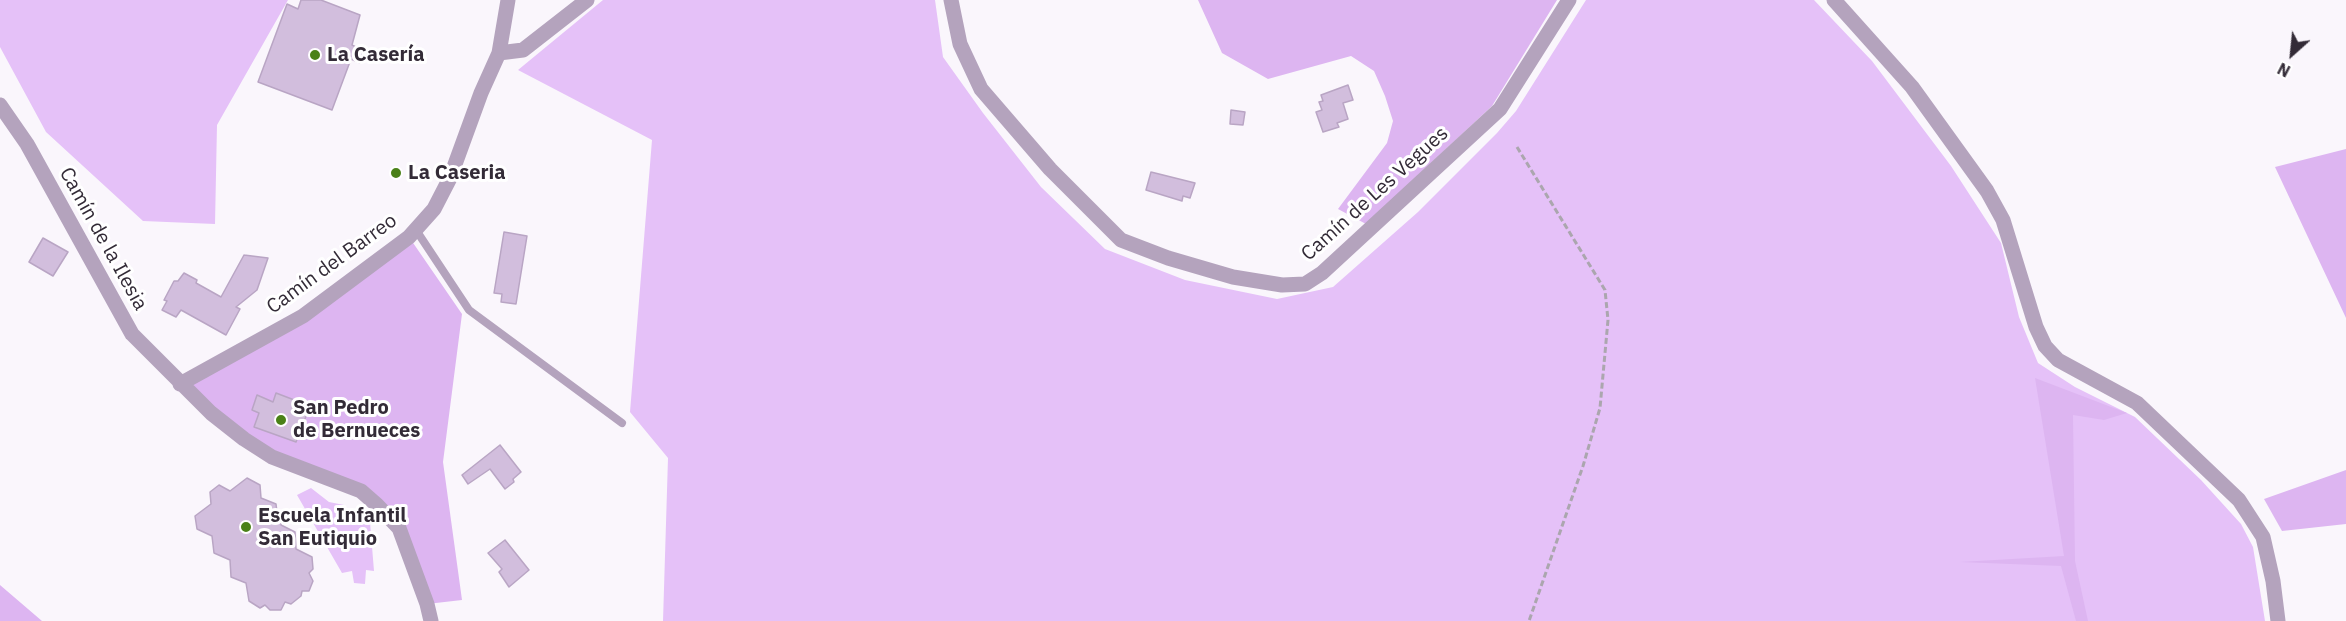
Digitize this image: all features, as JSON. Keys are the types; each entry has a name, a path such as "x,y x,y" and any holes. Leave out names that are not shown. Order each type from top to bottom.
{"street":[{"name":"Camín del Barreo","path":"180,384 303,316 394,250 434,209 450,178 481,93 499,53 508,0"},
{"path":"499,53 523,50 587,0"},
{"name":"Camín de Les Vegues","path":"951,0 960,44 981,88 1050,169 1121,240 1168,258 1233,277 1282,285 1305,284 1322,273 1500,109 1569,0"},
{"path":"1834,0 1912,87 1987,191 2003,220 2036,327 2045,346 2058,360 2137,403 2239,500 2263,537 2273,581 2278,621"},
{"name":"Camín de la Ilesia","path":"0,105 27,144 132,334 211,413 272,457 362,490 399,528 428,604 431,621"}],"lane":[{"path":"416,230 469,310 622,423"}],"path":[{"path":"1518,147 1605,290 1608,320 1600,408 1584,466 1529,621"}],"shaded area":[{"path":"0,0 288,0 217,125 215,224 143,221 46,132 0,47"},
{"path":"603,0 935,0 943,57 1041,187 1105,249 1185,280 1277,299 1333,287 1418,212 1516,111 1586,0 1814,0 1872,61 1951,166 2001,243 2019,317 2038,363 2075,387 2135,417 2201,480 2241,524 2253,547 2265,621 663,621 668,458 630,412 652,140 518,70"},
{"path":"1198,0 1557,0 1492,106 1366,224 1338,209 1387,143 1393,121 1374,71 1351,56 1268,79 1222,53"},
{"path":"2346,149 2346,318 2275,167"},
{"path":"409,237 462,314 443,462 462,600 427,604 399,528 377,505 272,457 180,384 303,316"},
{"path":"2035,378 2127,413 2104,420 2073,415 2075,561 2088,621 2076,621 2061,566 1960,562 2064,556"},
{"path":"2346,470 2346,524 2282,531 2264,499"},
{"path":"311,488 329,502 344,505 345,510 369,510 374,571 366,570 365,584 354,583 352,571 342,573 297,495"},
{"path":"0,585 42,621 0,621"}],"building":[{"name":"La Casería","path":"301,0 321,0 360,15 352,45 364,51 360,63 351,59 332,110 258,82 287,4 298,9"},
{"path":"1348,85 1353,100 1343,103 1348,119 1337,123 1339,127 1323,132 1316,112 1322,110 1319,102 1323,101 1321,95"},
{"path":"1231,110 1245,112 1243,125 1230,124"},
{"path":"1151,172 1195,183 1190,198 1183,196 1182,201 1146,190"},
{"path":"504,232 527,236 516,304 501,302 502,294 494,293"},
{"path":"43,238 68,252 53,276 29,262"},
{"path":"244,255 268,258 257,290 236,307 240,309 226,335 181,310 176,317 162,310 167,301 164,300 174,281 178,281 184,273 197,280 196,283 221,297"},
{"name":"San Pedro de Bernueces","path":"276,393 310,406 296,442 254,427 259,413 252,410 257,395 273,402"},
{"path":"500,445 521,472 513,479 514,482 505,489 490,469 468,484 462,475"},
{"path":"247,478 260,485 261,498 276,504 277,512 280,512 281,525 295,532 296,549 312,557 313,569 309,573 313,581 309,591 302,591 301,596 291,604 285,602 281,610 270,610 265,605 260,608 249,601 246,583 231,577 230,560 214,553 212,536 197,529 195,516 211,504 210,492 219,485 230,491"},
{"path":"505,540 529,570 509,587 499,572 502,569 488,553"}],"place":[{"name":"La Casería","path":"315,55"},
{"name":"La Caseria","path":"396,173"},
{"name":"San Pedro de Bernueces","path":"281,420"},
{"name":"Escuela Infantil San Eutiquio","path":"246,527"}]}
